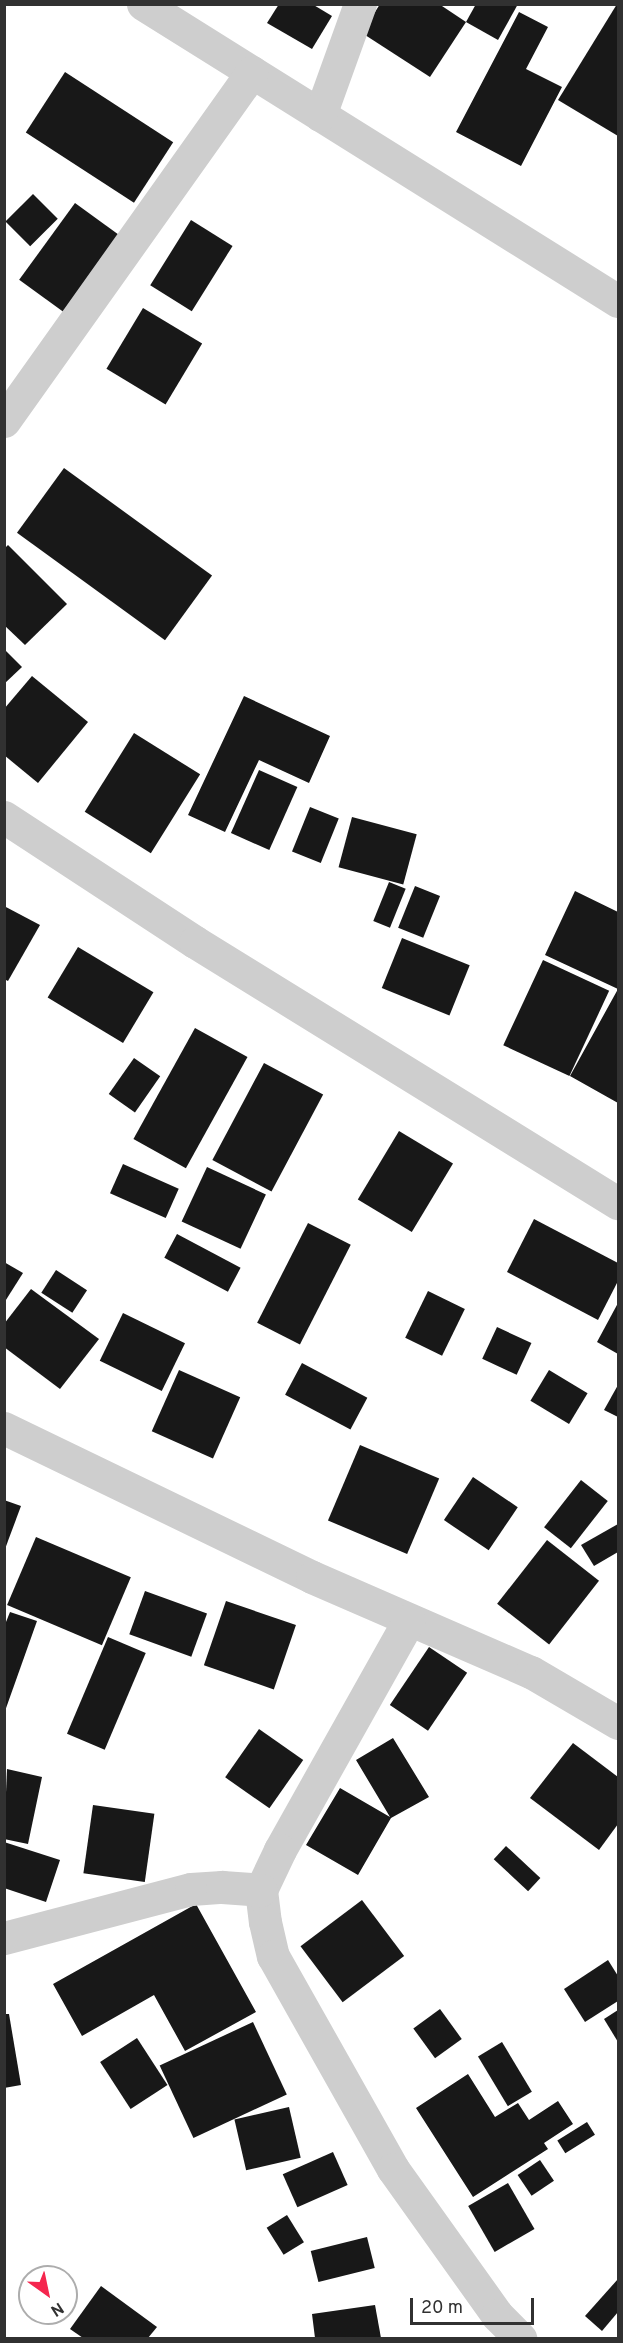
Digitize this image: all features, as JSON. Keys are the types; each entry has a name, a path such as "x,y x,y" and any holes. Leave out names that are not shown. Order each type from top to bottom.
{"street":[{"path":"142,4 618,301"},
{"path":"320,115 360,4"},
{"path":"4,421 252,72"},
{"path":"4,817 195,942 618,1203"},
{"path":"4,1428 312,1577 531,1672 618,1724"},
{"path":"409,1620 280,1850 261,1890 265,1922 273,1956 393,2169 497,2315 520,2338"},
{"path":"4,1938 191,1889 222,1887 261,1890"}],"building":[{"path":"279,4 312,4 332,16 312,49 267,23"},
{"path":"380,4 439,4 466,22 430,77 362,33"},
{"path":"476,4 518,4 498,40 466,22"},
{"path":"618,4 618,136 558,100"},
{"path":"519,12 548,27 526,69 562,87 521,166 456,132"},
{"path":"65,72 173,142 134,203 26,132"},
{"path":"33,194 58,219 30,246 5,222"},
{"path":"75,203 121,237 65,313 19,280"},
{"path":"191,220 233,246 192,311 150,285"},
{"path":"143,308 202,344 166,404 106,369"},
{"path":"64,468 212,576 165,640 17,533"},
{"path":"8,545 67,604 25,645 4,625 4,549"},
{"path":"4,649 22,667 4,684"},
{"path":"32,676 88,722 38,783 4,755 4,709"},
{"path":"244,696 330,736 309,783 259,760 225,832 188,815"},
{"path":"134,733 200,774 151,853 85,812"},
{"path":"259,770 297,787 269,850 231,833"},
{"path":"310,807 339,819 321,863 292,852"},
{"path":"352,817 417,834 403,885 339,867"},
{"path":"389,882 406,889 390,928 373,921"},
{"path":"415,886 440,896 423,938 398,928"},
{"path":"575,891 618,912 618,989 545,955"},
{"path":"4,906 40,925 8,981 4,979"},
{"path":"402,938 470,965 449,1015 382,988"},
{"path":"78,947 153,992 123,1043 48,998"},
{"path":"543,960 609,991 569,1076 503,1045"},
{"path":"618,989 618,1103 570,1076"},
{"path":"195,1028 247,1057 186,1168 133,1139"},
{"path":"134,1058 160,1076 135,1112 109,1094"},
{"path":"264,1063 323,1094 272,1192 212,1160"},
{"path":"399,1131 453,1163 412,1232 358,1200"},
{"path":"123,1164 179,1189 166,1218 110,1193"},
{"path":"207,1167 266,1194 241,1249 182,1221"},
{"path":"534,1219 618,1263 618,1281 598,1320 507,1272"},
{"path":"308,1223 351,1245 300,1345 257,1323"},
{"path":"177,1234 241,1268 228,1292 164,1258"},
{"path":"4,1262 23,1273 4,1303"},
{"path":"56,1270 87,1290 72,1313 41,1293"},
{"path":"31,1289 99,1339 60,1389 4,1347 4,1324"},
{"path":"428,1291 465,1309 442,1356 405,1338"},
{"path":"618,1303 618,1354 597,1342"},
{"path":"123,1313 185,1343 162,1391 100,1361"},
{"path":"497,1327 531,1343 517,1375 482,1359"},
{"path":"302,1363 367,1398 350,1430 285,1395"},
{"path":"179,1370 240,1397 213,1458 152,1431"},
{"path":"549,1370 588,1393 569,1424 530,1401"},
{"path":"618,1385 618,1417 604,1410"},
{"path":"360,1445 439,1479 407,1554 328,1520"},
{"path":"473,1477 518,1507 489,1550 444,1520"},
{"path":"581,1480 608,1501 571,1548 544,1527"},
{"path":"4,1500 21,1506 5,1549 4,1549"},
{"path":"618,1524 618,1552 594,1566 581,1545"},
{"path":"36,1537 131,1577 102,1645 7,1605"},
{"path":"547,1540 599,1581 549,1644 497,1604"},
{"path":"145,1591 207,1614 191,1657 129,1634"},
{"path":"226,1601 296,1625 274,1689 204,1665"},
{"path":"10,1612 37,1621 5,1711 4,1627"},
{"path":"108,1637 146,1653 105,1750 67,1734"},
{"path":"429,1647 467,1673 428,1731 390,1705"},
{"path":"259,1729 303,1760 269,1808 225,1777"},
{"path":"393,1738 429,1797 391,1818 358,1875 306,1845 340,1788 390,1817 356,1760"},
{"path":"573,1743 618,1777 618,1824 599,1850 530,1798"},
{"path":"7,1769 42,1777 28,1844 4,1839"},
{"path":"93,1805 154,1814 145,1882 83,1873"},
{"path":"4,1842 60,1860 46,1902 4,1888"},
{"path":"506,1846 540,1878 528,1891 494,1859"},
{"path":"362,1900 404,1956 343,2002 301,1946"},
{"path":"196,1904 256,2012 185,2051 154,1995 82,2036 53,1984"},
{"path":"608,1960 618,1976 618,2001 585,2022 564,1989"},
{"path":"440,2009 462,2039 435,2058 413,2028"},
{"path":"618,2010 618,2042 604,2019"},
{"path":"4,2014 9,2014 21,2085 4,2088"},
{"path":"253,2022 287,2095 193,2138 160,2066"},
{"path":"137,2038 167,2085 131,2109 100,2062"},
{"path":"502,2042 532,2092 508,2106 478,2056"},
{"path":"468,2074 495,2117 518,2103 529,2120 558,2101 573,2124 544,2143 548,2149 473,2197 416,2108"},
{"path":"289,2107 301,2158 246,2170 234,2120"},
{"path":"587,2122 595,2135 565,2153 557,2141"},
{"path":"333,2152 348,2185 297,2207 283,2174"},
{"path":"540,2160 554,2181 532,2196 518,2175"},
{"path":"508,2183 534,2229 495,2252 468,2206"},
{"path":"287,2215 304,2242 284,2255 267,2228"},
{"path":"367,2237 375,2268 318,2282 311,2251"},
{"path":"618,2279 618,2312 602,2331 585,2316"},
{"path":"101,2286 157,2327 148,2338 83,2338 70,2329 73,2325 78,2325 78,2318"},
{"path":"375,2305 381,2338 315,2338 312,2314"}]}
